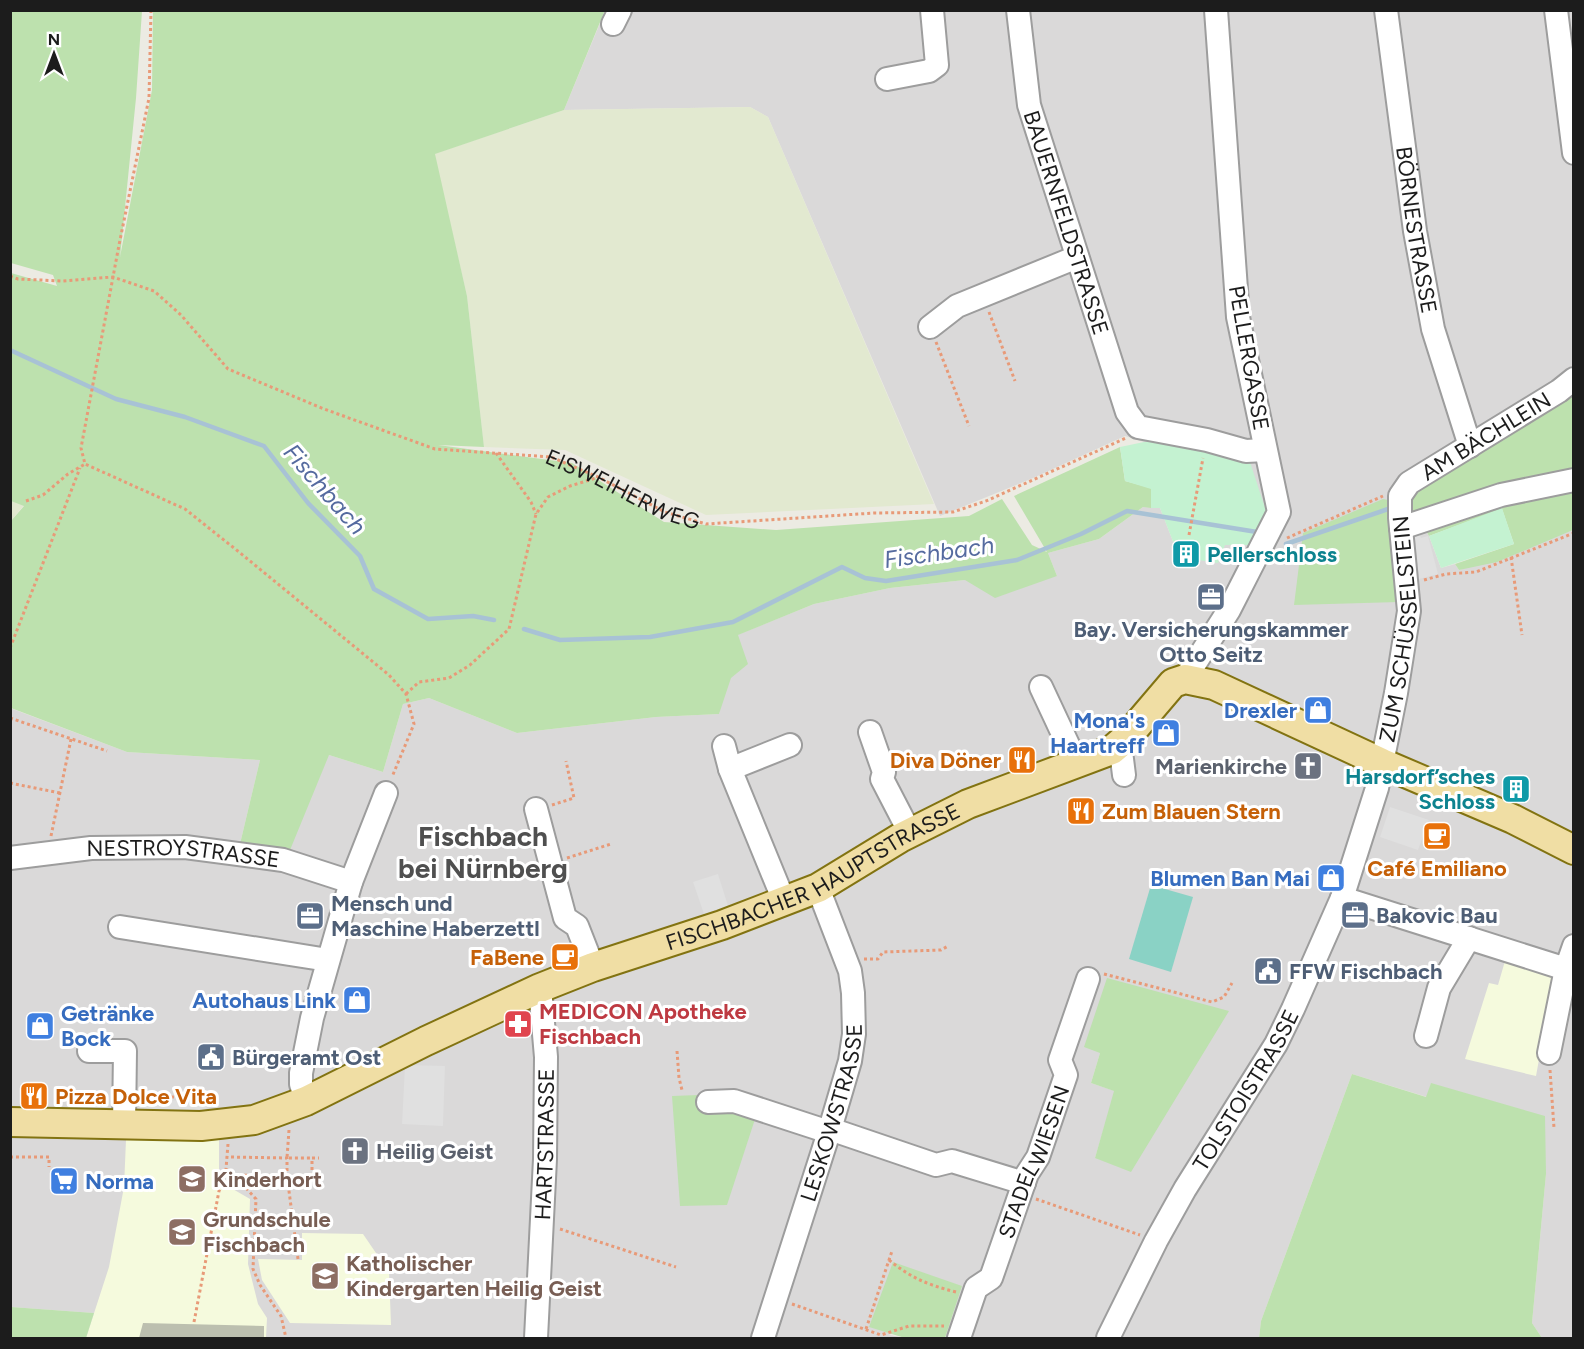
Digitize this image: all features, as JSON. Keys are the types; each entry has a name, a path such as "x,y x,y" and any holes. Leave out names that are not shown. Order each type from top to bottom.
{"main road":[{"name":"FISCHBACHER HAUPTSTRASSE","path":"10,1122 124,1112 228,1124 254,1120 298,1104 540,988 593,967 722,925 818,888 910,833 968,804 1112,750 1173,683 1185,679"},
{"path":"1185,679 1214,685 1513,819 1574,850"}],"street":[{"path":"887,79 929,71 937,65 932,10"},
{"name":"BAUERNFELDSTRASSE","path":"1018,10 1029,105 1126,412 1138,427"},
{"name":"PELLERGASSE","path":"1185,679 1229,610 1279,512 1238,317 1216,10"},
{"name":"BÖRNESTRASSE","path":"1386,10 1415,231 1433,329 1470,446"},
{"path":"1556,10 1574,153"},
{"path":"930,327 957,306 1077,257"},
{"name":"AM BÄCHLEIN","path":"1400,496 1409,483 1574,379"},
{"path":"1138,427 1207,440 1246,451 1265,450"},
{"path":"1401,528 1501,495 1574,480"},
{"name":"ZUM SCHÜSSELSTEIN","path":"1382,762 1409,611 1400,496"},
{"path":"1041,687 1077,764"},
{"path":"870,732 884,772 882,780 910,833"},
{"path":"1120,742 1124,776"},
{"path":"730,768 790,745"},
{"path":"724,746 730,768 784,901"},
{"name":"TOLSTOISTRASSE","path":"1108,1338 1156,1241 1185,1189 1276,1044 1293,1009 1342,898 1377,788 1382,762"},
{"path":"298,1104 301,1074 312,1018 328,960 351,882 386,793"},
{"path":"536,809 565,918 577,926 593,967"},
{"name":"NESTROYSTRASSE","path":"10,858 91,848 185,847 283,860 351,882"},
{"name":"LESKOWSTRASSE","path":"763,1338 850,1061 854,1034 850,971 818,888"},
{"path":"1342,898 1566,969"},
{"path":"120,927 328,960"},
{"path":"1426,1036 1439,988 1469,938"},
{"path":"1549,1053 1566,969 1574,946"},
{"name":"STADELWIESEN","path":"960,1334 976,1288 991,1278 1027,1174 1038,1157 1066,1075 1060,1059 1088,979"},
{"name":"HARTSTRASSE","path":"536,1338 545,1159 546,1057 540,988"},
{"path":"89,1051 125,1051 124,1112"},
{"path":"708,1102 734,1101 936,1165 952,1161 1022,1188"}],"path":[{"path":"85,464 81,448 149,98 151,10"},
{"name":"EISWEIHERWEG","path":"10,276 18,279 62,281 113,277 154,291 181,315 228,369 324,409 435,449 551,457 598,477 666,512 706,524 874,513 953,512 986,501 1124,440 1138,427"},
{"path":"983,295 1015,381"},
{"path":"930,327 969,426"},
{"path":"496,453 531,502 536,514"},
{"path":"1189,535 1204,454"},
{"path":"26,501 43,495 68,474 85,464"},
{"path":"85,464 185,509 361,651 406,694 414,724 386,793"},
{"path":"10,648 80,468"},
{"path":"406,694 419,682 449,678 470,665 509,629 536,514 548,497 570,486 598,477"},
{"path":"1269,534 1282,540 1385,495 1400,496"},
{"path":"1407,585 1446,574 1476,572 1574,533"},
{"path":"1511,557 1522,635"},
{"path":"10,718 107,751"},
{"path":"52,853 50,838 71,739"},
{"path":"566,761 574,798"},
{"path":"10,783 60,793"},
{"path":"550,864 611,844"},
{"path":"846,960 878,959 884,952 941,950 948,946"},
{"path":"1088,979 1106,974 1212,1002 1224,997 1232,983"},
{"path":"677,1051 682,1090"},
{"path":"1549,1053 1554,1128"},
{"path":"124,1112 206,1096"},
{"path":"298,1104 287,1158 287,1176 298,1259"},
{"path":"195,1322 219,1191 225,1182 228,1124"},
{"path":"10,1157 49,1157 49,1167"},
{"path":"228,1157 319,1158"},
{"path":"312,1158 312,1176"},
{"path":"226,1175 318,1176"},
{"path":"225,1182 246,1188 256,1199 253,1269 260,1285 281,1316 286,1338"},
{"path":"1022,1188 1156,1241"},
{"path":"541,1223 676,1267"},
{"path":"866,1329 892,1251"},
{"path":"889,1260 906,1274 932,1286 973,1296"},
{"path":"776,1299 880,1335 909,1326 942,1326 960,1334"}],"shaded area":[{"path":"605,11 1573,11 1573,390 1417,516 1429,536 1441,568 1455,564 1459,570 1573,530 1573,1338 1542,1338 1532,1323 1546,1174 1431,1084 1427,1097 1352,1074 1261,1321 1259,1338 945,1338 961,1286 889,1335 905,1338 86,1338 94,1313 11,1307 10,708 127,752 260,760 240,844 329,755 383,772 403,704 429,698 517,733 656,717 719,714 737,635 814,604 890,588 965,580 1057,576 1048,553 1099,539 1143,507 1160,508 1174,544 1200,547 1198,560 1225,545 1252,545 1177,442 1144,442 1125,436 1033,478 940,516 768,117 750,107 564,110","holes":["1228,1011 1095,1158 1115,1091 1091,1083 1100,1053"]},
{"path":"750,107 768,117 934,504 706,515 565,450 484,447 467,296 434,154 564,110"},
{"path":"1144,442 1177,442 1250,462 1267,514 1251,545 1225,545 1218,563 1198,560 1200,547 1174,544 1160,508 1151,508 1151,489 1125,481 1120,447"},
{"path":"11,501 24,505 11,521"},
{"path":"1502,508 1514,544 1441,568 1429,536"},
{"path":"1418,530 1421,538 1428,536 1438,574 1415,580 1408,531"},
{"path":"1390,807 1429,820 1418,850 1380,837"},
{"path":"718,874 730,912 706,920 693,882"},
{"path":"1151,885 1193,897 1171,972 1129,959"},
{"path":"1505,961 1555,974 1548,998 1550,999 1536,1076 1465,1059 1489,983 1498,985"},
{"path":"405,1065 445,1066 443,1126 402,1124"},
{"path":"206,1100 207,1114 140,1115 140,1101"},
{"name":"Grundschule Fischbach","path":"126,1140 219,1140 219,1181 250,1199 248,1264 258,1304 267,1318 266,1338 86,1338 109,1267 124,1187"},
{"name":"Katholischer Kindergarten Heilig Geist","path":"302,1233 363,1234 389,1272 391,1325 290,1323 262,1280 258,1259 302,1260"},
{"path":"143,1323 264,1326 264,1338 139,1338"}],"green space":[{"path":"605,10 564,110 435,154 467,296 484,447 438,445 572,463 664,522 776,530 969,516 1002,499 1032,545 1047,552 1014,496 1120,447 1125,481 1151,488 1151,508 1143,507 1099,539 1048,553 1057,576 995,598 965,580 890,588 814,604 738,635 748,664 731,678 719,714 656,717 517,733 429,698 403,704 383,772 329,755 288,855 240,844 260,760 127,752 11,708 11,521 24,506 11,501 11,273 57,286 53,275 11,263 11,11 142,11 120,257 152,90 153,11"},
{"path":"1573,390 1573,530 1497,562 1459,570 1455,564 1514,544 1502,509 1429,536 1417,516 1405,517 1407,500 1416,488"},
{"path":"1383,499 1388,500 1399,602 1294,605 1303,533"},
{"path":"1107,978 1229,1011 1131,1172 1095,1158 1114,1091 1091,1083 1100,1053 1084,1047"},
{"path":"1352,1074 1426,1097 1431,1083 1545,1116 1546,1174 1532,1323 1542,1338 1259,1338 1261,1321"},
{"path":"699,1095 700,1109 757,1113 727,1205 680,1206 672,1096"},
{"path":"893,1262 962,1286 945,1338 905,1338 869,1327"},
{"path":"11,1307 94,1313 86,1338 11,1338"}],"waterway":[{"name":"Fischbach","path":"10,350 116,399 185,417 264,446 308,503 360,556 374,589 428,619 473,616 494,620"},
{"name":"Fischbach","path":"1286,544 1388,509"},
{"name":"Fischbach","path":"524,629 560,640 650,637 733,622 842,567 865,578 886,581 1017,560 1081,534 1127,511 1257,532"}],"place":[{"name":"Pellerschloss","path":"1186,554"},
{"name":"Bay. Versicherungskammer Otto Seitz","path":"1211,597"},
{"name":"Drexler","path":"1318,710"},
{"name":"Mona's Haartreff","path":"1166,733"},
{"name":"Diva Döner","path":"1022,760"},
{"name":"Marienkirche","path":"1308,766"},
{"name":"Harsdorf’sches Schloss","path":"1516,789"},
{"name":"Zum Blauen Stern","path":"1081,811"},
{"name":"Café Emiliano","path":"1437,836"},
{"name":"Blumen Ban Mai","path":"1331,878"},
{"name":"Bakovic Bau","path":"1355,915"},
{"name":"Mensch und Maschine Haberzettl","path":"310,916"},
{"name":"FaBene","path":"565,957"},
{"name":"FFW Fischbach","path":"1268,971"},
{"name":"Autohaus Link","path":"357,1000"},
{"name":"MEDICON Apotheke Fischbach","path":"518,1024"},
{"name":"Getränke Bock","path":"40,1026"},
{"name":"Bürgeramt Ost","path":"211,1057"},
{"name":"Pizza Dolce Vita","path":"34,1096"},
{"name":"Heilig Geist","path":"355,1151"},
{"name":"Kinderhort","path":"192,1179"},
{"name":"Norma","path":"64,1181"},
{"name":"Grundschule Fischbach","path":"182,1232"},
{"name":"Katholischer Kindergarten Heilig Geist","path":"325,1276"}],"district":[{"name":"Fischbach bei Nürnberg","path":"483,852"}]}
